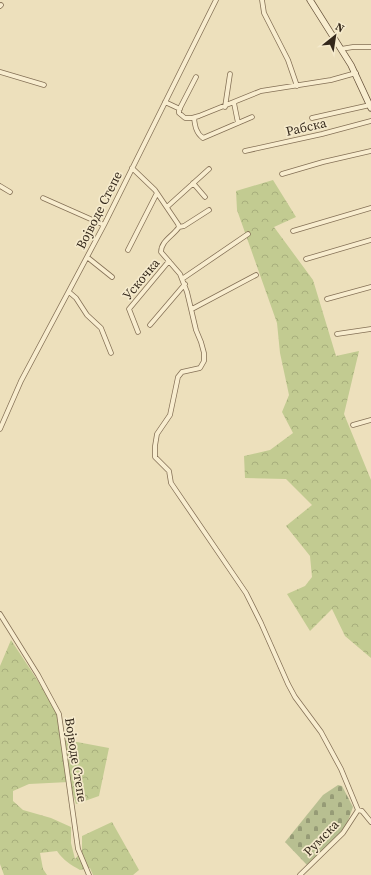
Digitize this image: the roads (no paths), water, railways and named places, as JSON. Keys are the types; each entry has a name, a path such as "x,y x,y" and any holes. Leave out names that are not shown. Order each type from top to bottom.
{"street":[{"name":"Војводе Степе","path":"0,429 21,381 104,225 216,0"},
{"path":"262,0 264,13 288,60 297,86"},
{"path":"310,0 356,73 370,106 312,118"},
{"path":"341,49 371,46"},
{"path":"0,72 44,85"},
{"path":"196,77 179,113 184,118 194,118 225,107 261,91 331,80 356,73"},
{"path":"225,107 230,74"},
{"path":"165,102 180,110"},
{"path":"234,103 238,123"},
{"path":"194,118 197,130 203,138 252,117"},
{"name":"Рабска","path":"245,150 322,134 371,121"},
{"path":"282,174 323,162 371,151"},
{"path":"132,168 157,193 167,206 178,227"},
{"path":"167,206 209,169"},
{"path":"193,183 206,197"},
{"path":"0,186 10,192"},
{"path":"128,250 157,193"},
{"path":"43,198 104,225"},
{"path":"293,231 371,208"},
{"path":"208,210 184,226 178,227 162,246 161,252 185,284 204,353 204,361 200,368 182,372 178,377 170,416 157,434 155,456 168,470 171,483 246,593 288,684 321,732 341,769 358,810 362,812 371,822"},
{"path":"182,278 248,234"},
{"path":"306,259 371,240"},
{"path":"87,256 112,277"},
{"name":"Ускочка","path":"138,332 129,309 169,261"},
{"path":"192,309 256,275"},
{"path":"150,325 185,284"},
{"path":"327,299 371,287"},
{"path":"68,292 76,298 87,315 101,328 111,353"},
{"path":"337,334 371,329"},
{"path":"353,425 371,420"},
{"name":"Војводе Степе","path":"0,614 42,682 59,714 78,849 89,875"},
{"name":"Румска","path":"300,875 343,833 358,810"}]}
